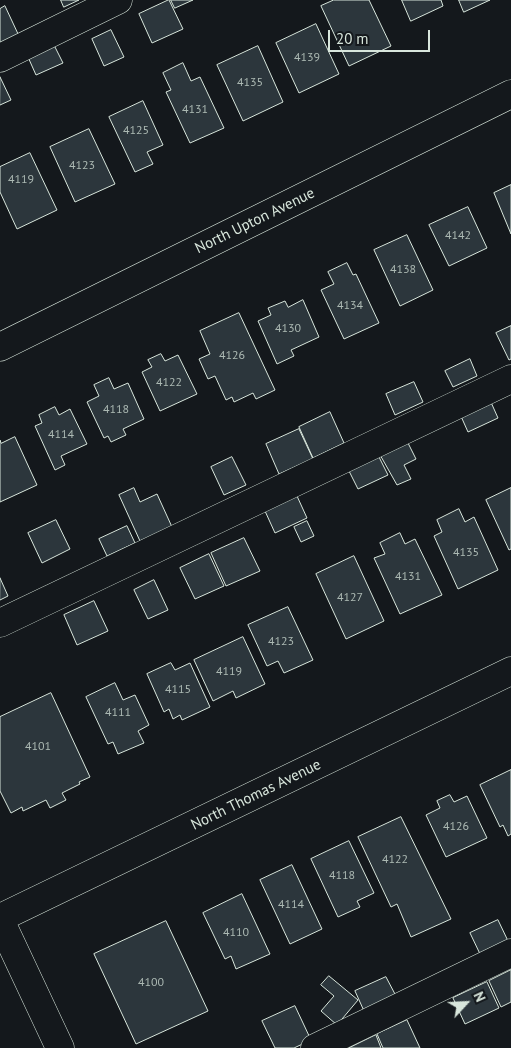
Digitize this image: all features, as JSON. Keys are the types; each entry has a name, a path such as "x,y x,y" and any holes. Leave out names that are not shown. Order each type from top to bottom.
{"street":[{"path":"0,58 118,0"},
{"name":"North Upton Avenue","path":"0,347 511,94"},
{"path":"0,623 511,378"},
{"name":"North Thomas Avenue","path":"0,919 511,671"},
{"path":"0,919 60,1048"},
{"path":"314,1048 511,953"}],"building":[{"path":"61,0 79,0 64,7"},
{"path":"169,0 183,29 152,43 139,14"},
{"path":"171,0 193,0 175,8"},
{"path":"334,0 369,0 391,46 349,66 321,6"},
{"path":"402,0 441,0 443,6 411,21"},
{"path":"459,0 490,0 464,12"},
{"path":"5,6 19,36 0,45 0,9"},
{"path":"316,24 339,74 299,93 276,43"},
{"path":"111,30 124,57 104,66 92,39"},
{"path":"54,45 63,63 36,75 28,57"},
{"path":"258,46 283,102 243,121 217,65"},
{"path":"183,63 191,81 200,77 224,128 190,143 166,92 171,90 163,73"},
{"path":"0,77 11,100 0,105"},
{"path":"143,101 163,145 147,152 153,164 135,172 109,117"},
{"path":"89,129 115,184 75,202 50,147"},
{"path":"30,153 57,210 17,229 0,192 0,167"},
{"path":"511,185 511,234 494,193"},
{"path":"468,207 487,248 449,266 429,225"},
{"path":"407,235 433,290 400,306 374,250"},
{"path":"347,263 353,275 356,274 379,323 344,339 321,290 334,284 328,272"},
{"path":"303,300 319,337 291,350 294,356 277,364 258,321 271,315 268,308 285,301 288,307"},
{"path":"239,313 275,390 256,399 253,393 234,402 232,397 226,400 215,376 208,379 199,359 210,354 200,331"},
{"path":"511,326 511,359 509,360 496,333"},
{"path":"161,354 165,361 178,355 197,394 160,411 142,372 152,367 148,360"},
{"path":"470,359 477,376 453,387 445,371"},
{"path":"109,378 114,389 128,383 144,419 123,429 126,435 111,442 108,436 104,438 87,402 99,396 94,385"},
{"path":"414,382 423,402 395,415 386,394"},
{"path":"490,400 498,418 468,432 460,414"},
{"path":"55,407 59,415 70,409 87,444 61,456 65,465 55,470 35,426 42,423 39,415"},
{"path":"330,412 344,443 313,458 299,427"},
{"path":"299,429 313,459 279,474 266,444"},
{"path":"15,437 37,485 0,502 0,440 1,443"},
{"path":"407,441 416,459 404,465 411,479 397,485 379,453"},
{"path":"378,455 388,475 358,489 348,469"},
{"path":"232,457 246,485 224,495 211,467"},
{"path":"134,488 140,502 157,494 172,527 140,541 119,495"},
{"path":"511,488 511,549 509,550 486,500"},
{"path":"297,496 307,518 275,533 265,511"},
{"path":"459,509 465,522 474,517 498,570 458,589 434,536 442,532 437,520"},
{"path":"56,520 70,549 42,563 28,533"},
{"path":"307,521 314,536 301,542 294,527"},
{"path":"127,526 135,543 107,556 99,539"},
{"path":"400,533 405,544 415,539 442,595 400,614 374,558 385,554 380,543"},
{"path":"244,538 260,571 226,586 211,553"},
{"path":"209,554 224,586 195,599 180,568"},
{"path":"354,556 384,621 346,639 316,574"},
{"path":"0,578 8,596 0,600"},
{"path":"154,580 168,610 148,619 134,590"},
{"path":"94,601 108,631 77,645 64,615"},
{"path":"288,607 313,660 284,673 278,661 267,666 248,625"},
{"path":"243,637 265,684 236,698 233,691 213,701 194,660"},
{"path":"171,663 175,670 190,663 210,707 182,720 180,715 173,719 169,709 164,712 147,674"},
{"path":"115,683 123,700 135,695 149,725 138,731 144,743 118,754 113,742 108,744 86,697"},
{"path":"51,693 90,777 62,793 66,800 50,808 46,800 23,811 22,807 11,813 0,791 0,717"},
{"path":"511,770 511,834 508,836 503,825 500,827 480,785"},
{"path":"450,795 454,802 467,796 487,838 446,857 426,815 440,808 437,801"},
{"path":"401,817 451,919 411,937 397,904 391,907 358,837"},
{"path":"349,841 374,893 357,901 360,907 338,917 311,859"},
{"path":"292,865 322,929 290,944 260,880"},
{"path":"242,894 270,954 236,969 231,956 225,959 203,913"},
{"path":"498,920 509,943 481,956 470,933"},
{"path":"166,921 208,1011 136,1044 94,954"},
{"path":"511,970 511,1002 501,1007 489,981"},
{"path":"329,976 358,1000 337,1025 321,1011 334,996 321,985"},
{"path":"386,977 396,996 364,1011 355,991"},
{"path":"487,982 499,1008 465,1024 453,998"},
{"path":"295,1006 311,1040 294,1048 275,1048 262,1021"},
{"path":"407,1020 420,1048 383,1048 377,1034"},
{"path":"376,1035 381,1048 349,1048"}]}
